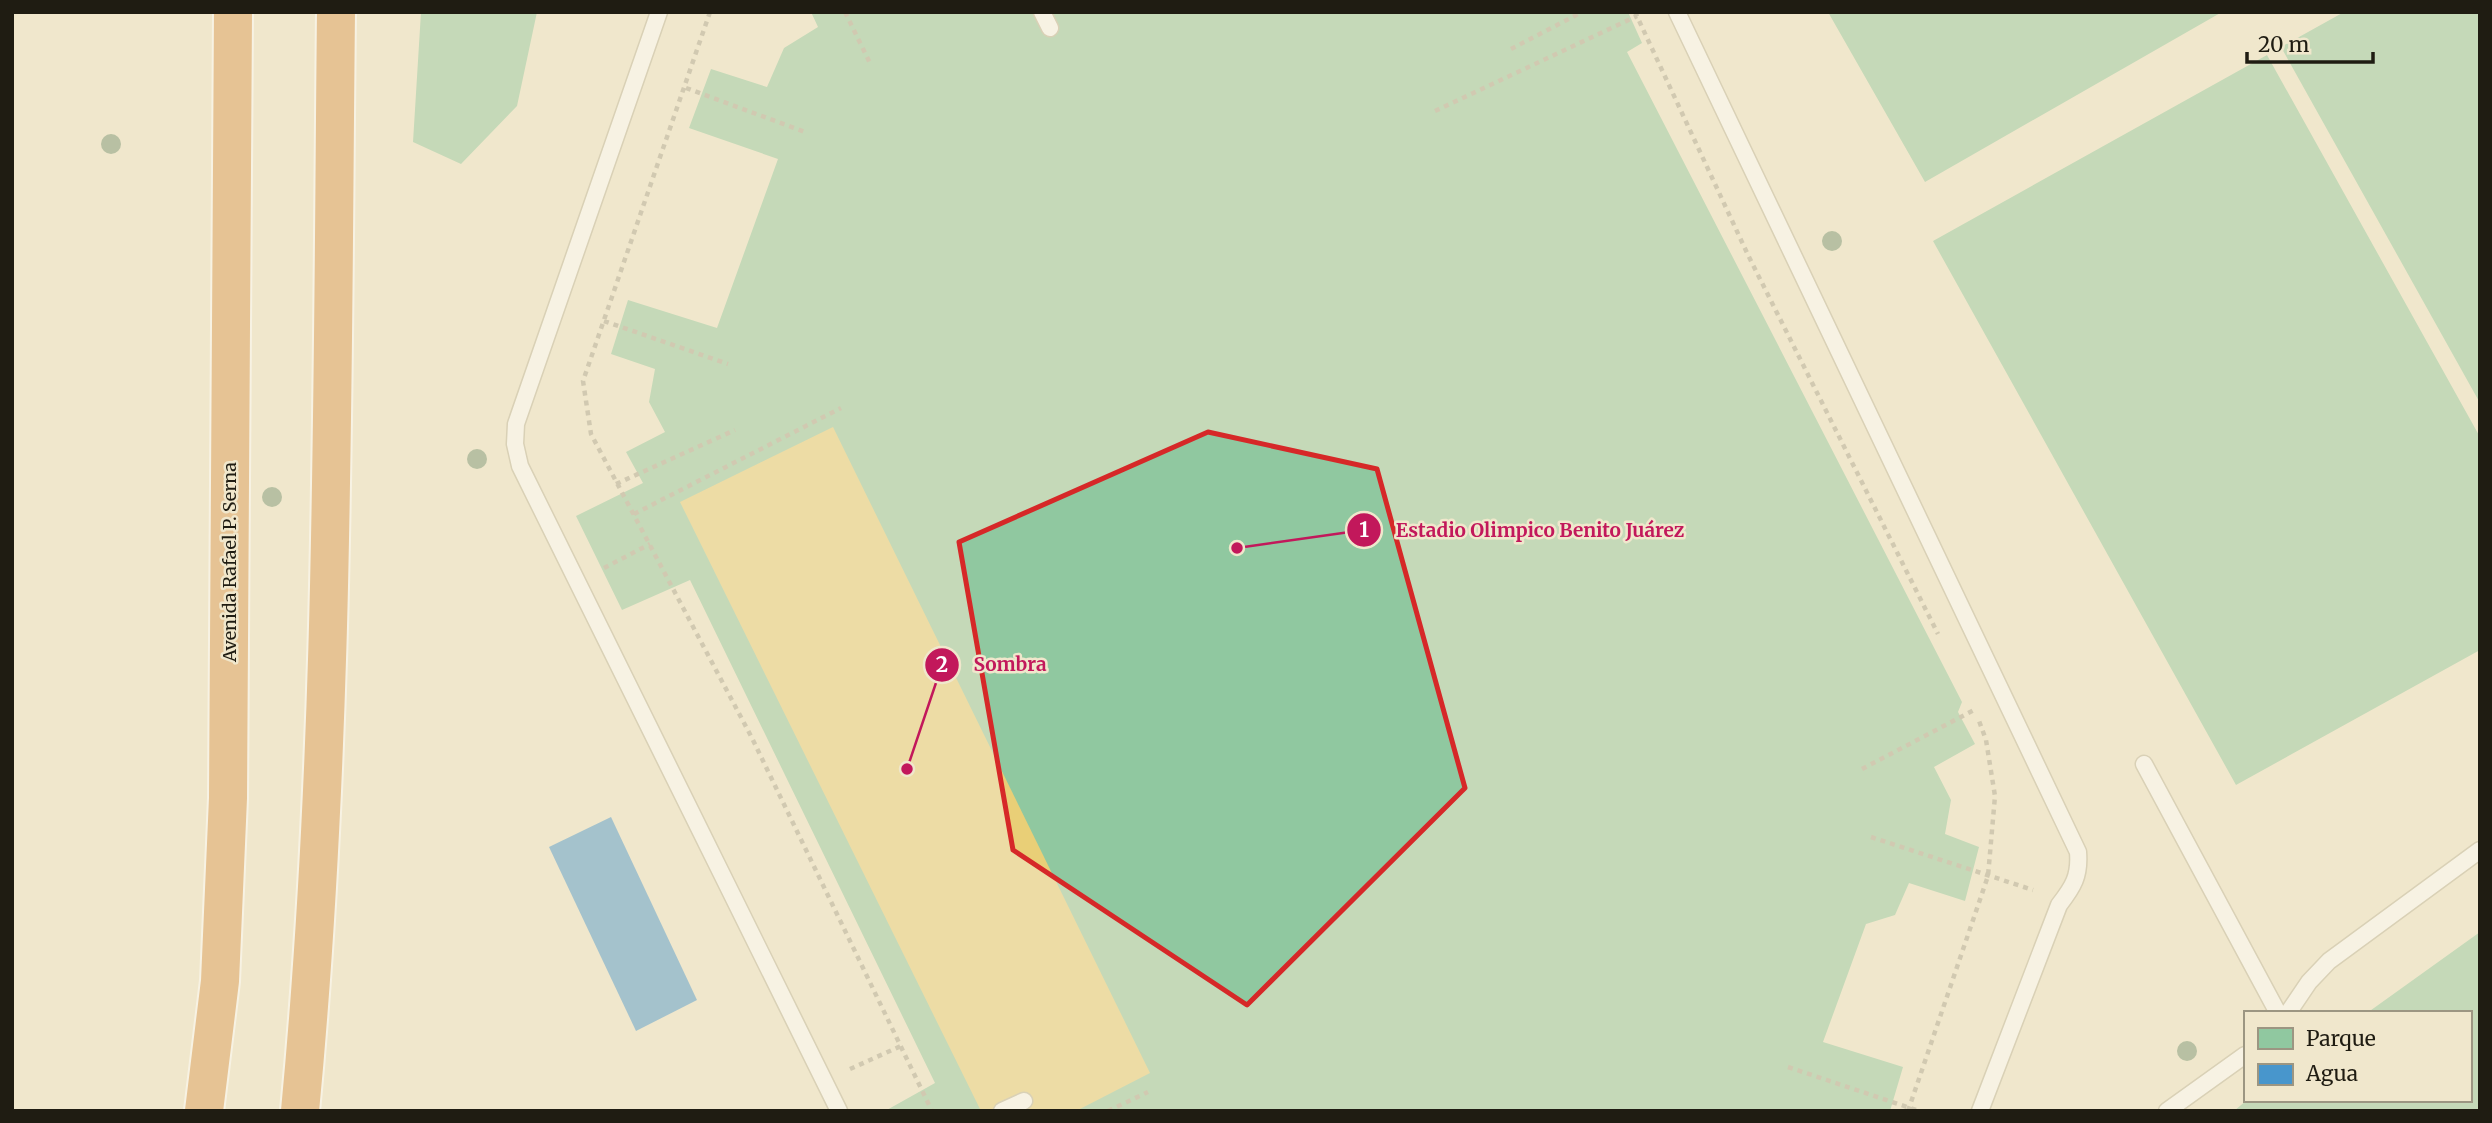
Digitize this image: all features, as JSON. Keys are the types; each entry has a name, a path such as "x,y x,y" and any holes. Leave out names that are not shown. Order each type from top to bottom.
{"highway":[{"name":"Avenida Rafael P. Serna","path":"204,1111 220,981 229,798 233,12"},
{"path":"300,1111 313,984 329,637 336,12"}],"lane":[{"path":"659,12 516,424 515,444 520,466 839,1111"},
{"path":"1042,12 1050,28"},
{"path":"1677,12 2078,852 2076,883 2059,905 1980,1111"},
{"path":"2144,764 2277,1011"},
{"path":"2289,1011 2309,982 2329,961 2480,850"},
{"path":"2167,1111 2244,1056"},
{"path":"1002,1111 1024,1101"}],"path":[{"path":"710,12 583,381 591,434 752,738 932,1111"},
{"path":"845,12 870,63"},
{"path":"1511,49 1582,12"},
{"path":"1435,111 1636,14 1753,267 1940,639"},
{"path":"686,88 805,132"},
{"path":"604,321 728,364"},
{"path":"634,514 841,408"},
{"path":"616,484 735,429"},
{"path":"578,582 650,544"},
{"path":"1862,769 2004,695"},
{"path":"1908,1110 1988,876 1995,796 1986,740 1969,698"},
{"path":"1871,837 2028,887 2059,905"},
{"path":"824,1080 901,1046"},
{"path":"1788,1068 1908,1110 1919,1111"},
{"path":"1108,1111 1148,1092"}],"highlighted area":[{"path":"1208,432 1377,469 1465,788 1247,1005 1013,850 959,542"}],"green space":[{"path":"421,12 537,12 517,106 461,164 413,142"},
{"path":"811,12 1628,12 1642,43 1627,52 1962,702 1958,712 1975,744 1934,767 1951,800 1945,834 1979,847 1965,901 1909,883 1895,915 1866,924 1823,1042 1903,1067 1890,1111 885,1111 935,1083 690,580 622,610 576,516 643,483 626,452 665,432 649,402 655,369 611,354 628,300 717,328 778,159 689,128 711,69 767,87 784,48 818,27"},
{"path":"1828,12 2222,12 1925,182"},
{"path":"2344,12 2480,12 2480,403 2281,47"},
{"path":"2267,55 2480,437 2480,650 2236,785 1933,241"},
{"path":"2480,932 2480,1111 2234,1111 2245,1102 2471,1102 2471,1011 2370,1011"}],"water":[{"path":"611,817 697,1000 636,1031 549,847"}],"building":[{"path":"833,427 1150,1073 1076,1111 981,1111 680,502"}],"place":[{"name":"Estadio Olimpico Benito Juárez","path":"1237,548"},
{"name":"Sombra","path":"907,769"}]}
